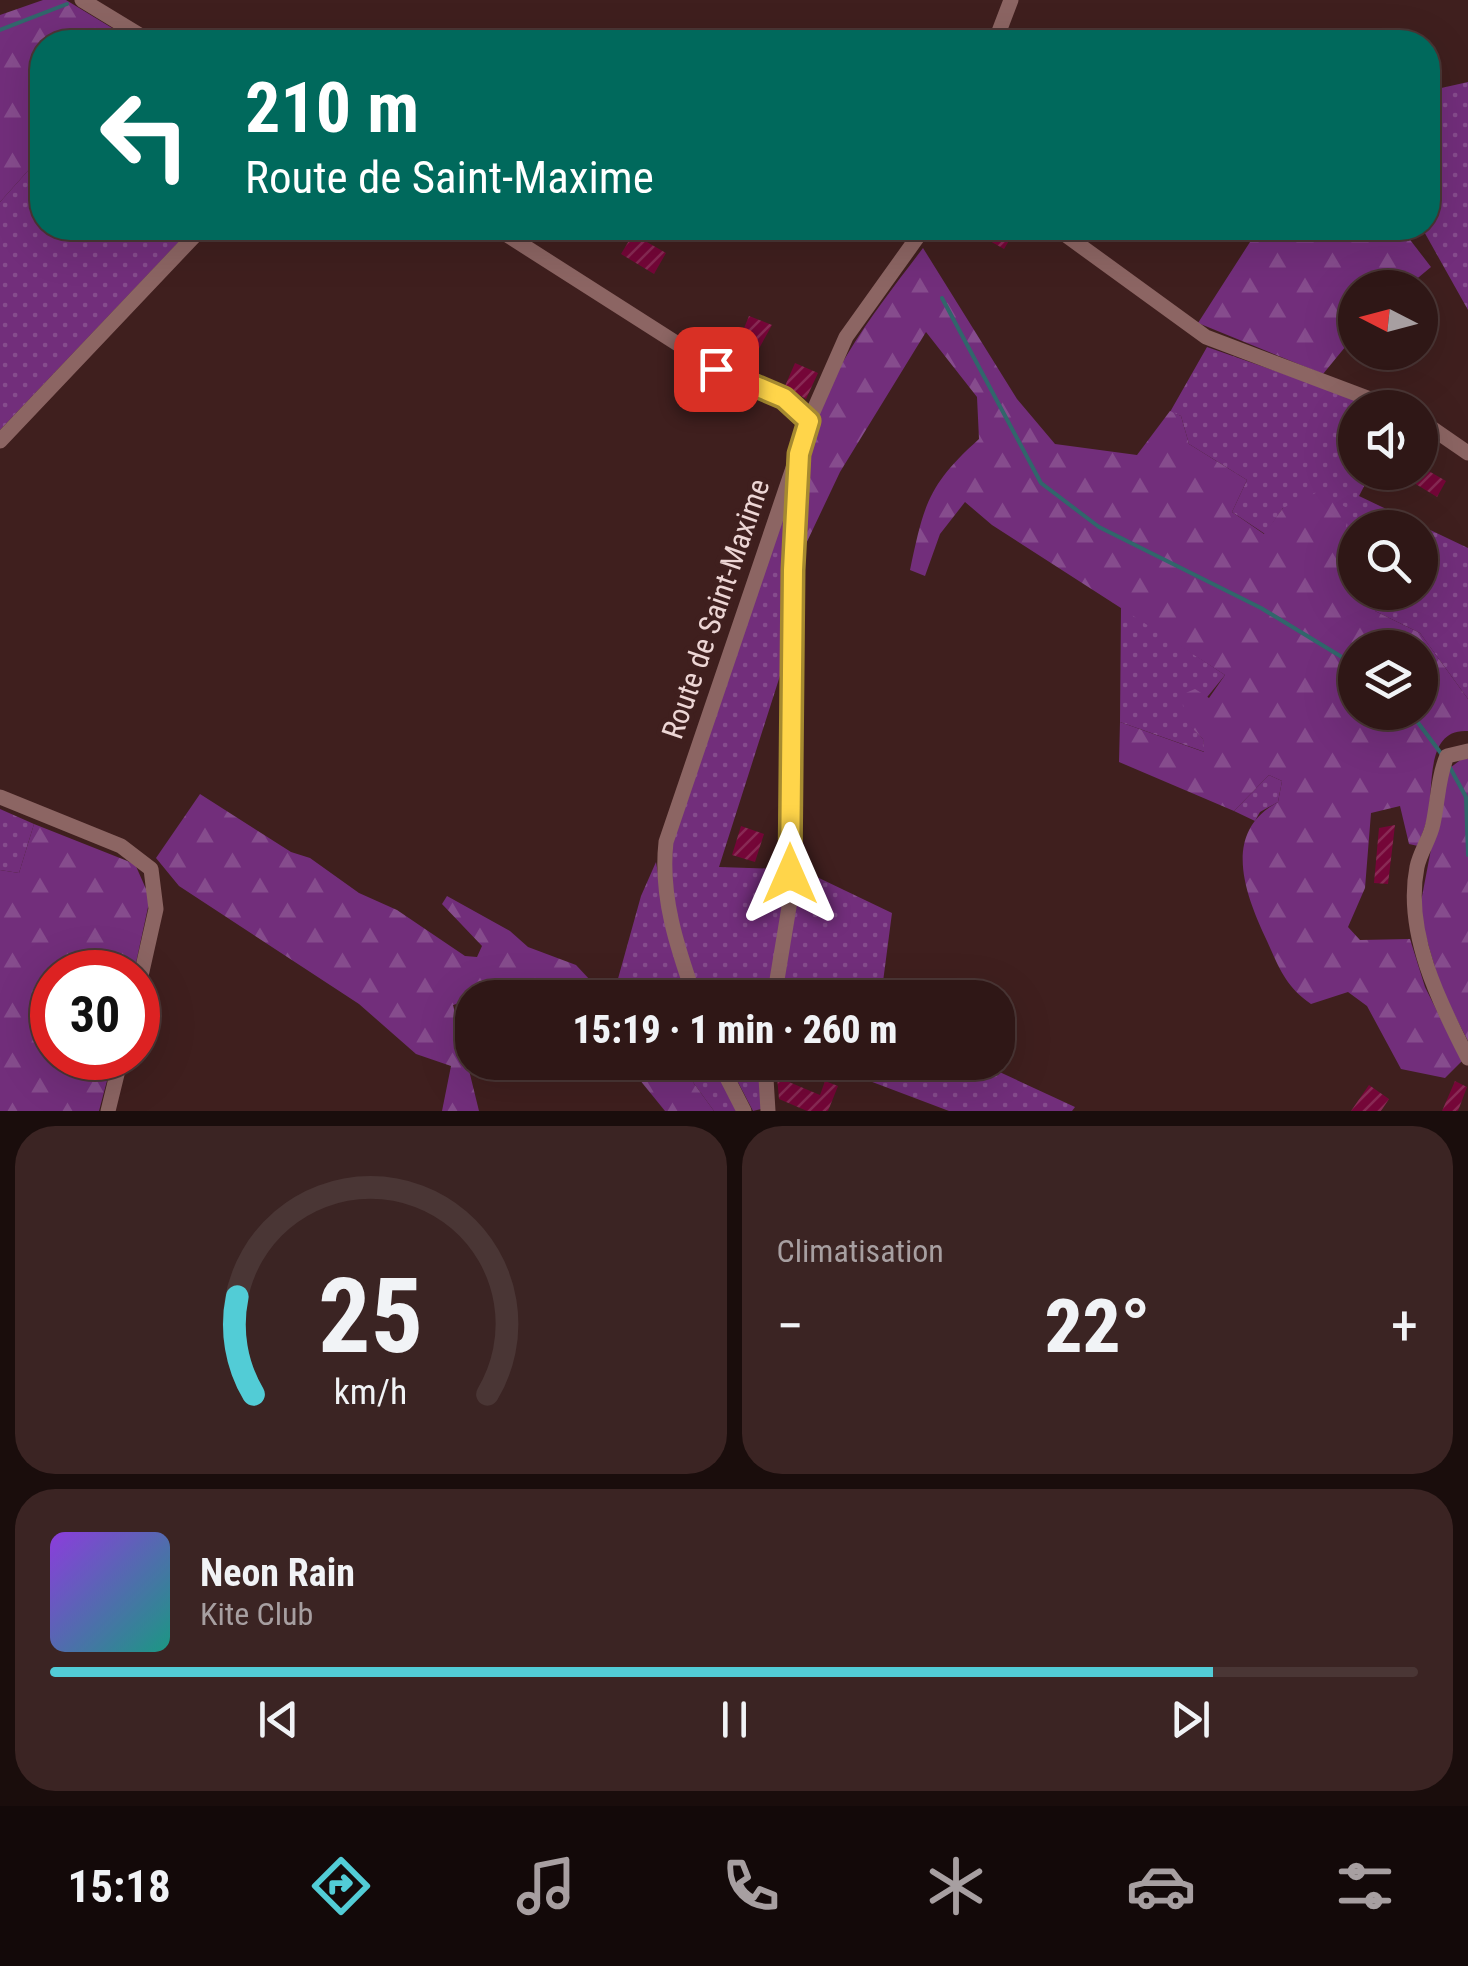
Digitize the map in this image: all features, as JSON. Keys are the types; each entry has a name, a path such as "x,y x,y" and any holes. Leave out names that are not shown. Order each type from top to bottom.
{"street":[{"path":"82,0 131,30"},
{"path":"999,30 1010,0"},
{"path":"0,441 191,240"},
{"path":"515,240 716,369 784,398 809,421"},
{"name":"Route de Saint-Maxime","path":"688,980 671,924 666,842 809,421 846,337 915,240"},
{"path":"1073,240 1206,337 1346,390"},
{"path":"1438,432 1468,452"},
{"path":"777,980 790,900 793,570 799,454"},
{"path":"1468,751 1444,762 1432,829 1417,868 1414,904 1425,958 1468,1058"},
{"path":"0,797 121,846 151,869 156,909 147,950"},
{"path":"108,1111 116,1080"},
{"path":"728,1080 744,1111"},
{"path":"766,1080 768,1111"}],"green space":[{"path":"43,0 66,0 115,30 30,30 30,168 0,202 0,15"},
{"path":"1468,82 1468,310 1429,240 1440,240 1440,88"},
{"path":"30,168 30,240 181,240 0,430 0,202"},
{"path":"1251,240 1410,240 1431,267 1427,270 1338,270 1338,356 1323,374 1198,323"},
{"path":"923,248 1017,399 1055,444 1137,455 1170,411 1181,416 1189,444 1247,480 1232,512 1264,534 1283,508 1320,491 1350,510 1338,510 1338,610 1375,610 1414,630 1338,630 1338,730 1438,730 1438,658 1468,699 1468,731 1444,739 1438,749 1428,815 1418,846 1409,844 1400,806 1371,813 1365,888 1348,927 1360,940 1410,939 1425,987 1462,1061 1445,1078 1401,1069 1367,1006 1348,992 1311,1004 1295,991 1280,968 1251,904 1243,866 1249,830 1260,815 1278,802 1282,781 1269,775 1234,811 1119,762 1120,722 1204,752 1203,739 1187,723 1181,695 1195,689 1209,698 1225,675 992,525 965,502 940,534 925,576 910,570 925,512 938,483 979,439 977,397 926,332 840,472 804,548 799,543 804,465 811,434 835,377 868,323"},
{"path":"1207,347 1338,393 1338,490 1362,490 1359,496 1388,510 1338,510 1338,552 1283,508 1265,534 1232,512 1247,480 1189,444 1181,416 1170,412"},
{"path":"794,481 785,660 719,867 784,869 784,899 772,980 696,980 673,913 670,847"},
{"path":"1438,534 1468,548 1468,699 1438,658 1438,630 1414,630 1375,611 1438,610"},
{"path":"1121,606 1225,675 1187,722 1203,739 1205,752 1120,722"},
{"path":"1463,758 1468,759 1468,1041 1441,989 1419,912 1446,771"},
{"path":"1269,775 1282,781 1278,802 1260,812 1255,821 1234,811"},
{"path":"200,794 291,852 310,858 359,893 397,910 465,956 477,957 482,946 442,904 447,896 510,931 528,947 576,965 590,980 455,980 455,1080 471,1080 479,1111 442,1111 451,1066 416,1054 359,1004 179,886 156,858"},
{"path":"0,809 34,824 19,873 0,870"},
{"path":"34,824 135,864 150,898 139,950 30,950 30,1080 107,1080 99,1111 0,1111 0,870 19,873"},
{"path":"656,862 668,930 685,980 618,980 641,896"},
{"path":"796,867 892,913 883,980 781,980"},
{"path":"1015,1079 1075,1107 1072,1111 949,1111 867,1080"},
{"path":"640,1080 691,1080 714,1111 665,1111"},
{"path":"691,1080 723,1080 739,1111 714,1111"},
{"path":"737,1080 760,1080 761,1109 753,1111"}],"building":[{"path":"629,240 643,240 666,253 654,274 621,254"},
{"path":"988,240 1009,240 1004,249"},
{"path":"749,316 772,325 747,370 730,362"},
{"path":"795,363 818,373 806,399 785,386"},
{"path":"1438,476 1446,481 1437,497 1426,490 1438,490"},
{"path":"1395,825 1388,884 1374,883 1379,828"},
{"path":"741,826 764,834 755,862 732,855"},
{"path":"777,1080 820,1095 825,1081 838,1086 828,1111 807,1111 779,1099"},
{"path":"1455,1081 1467,1087 1458,1111 1442,1111"},
{"path":"1369,1085 1389,1099 1381,1111 1351,1111"}],"waterway":[{"path":"0,30 67,4"},
{"path":"942,298 1041,483 1099,527 1261,608 1338,655"},
{"path":"1424,730 1443,756"},
{"path":"1448,764 1466,797 1468,855"}],"route":[{"path":"716,369 784,398 809,421 799,454 793,570 790,874"}]}
